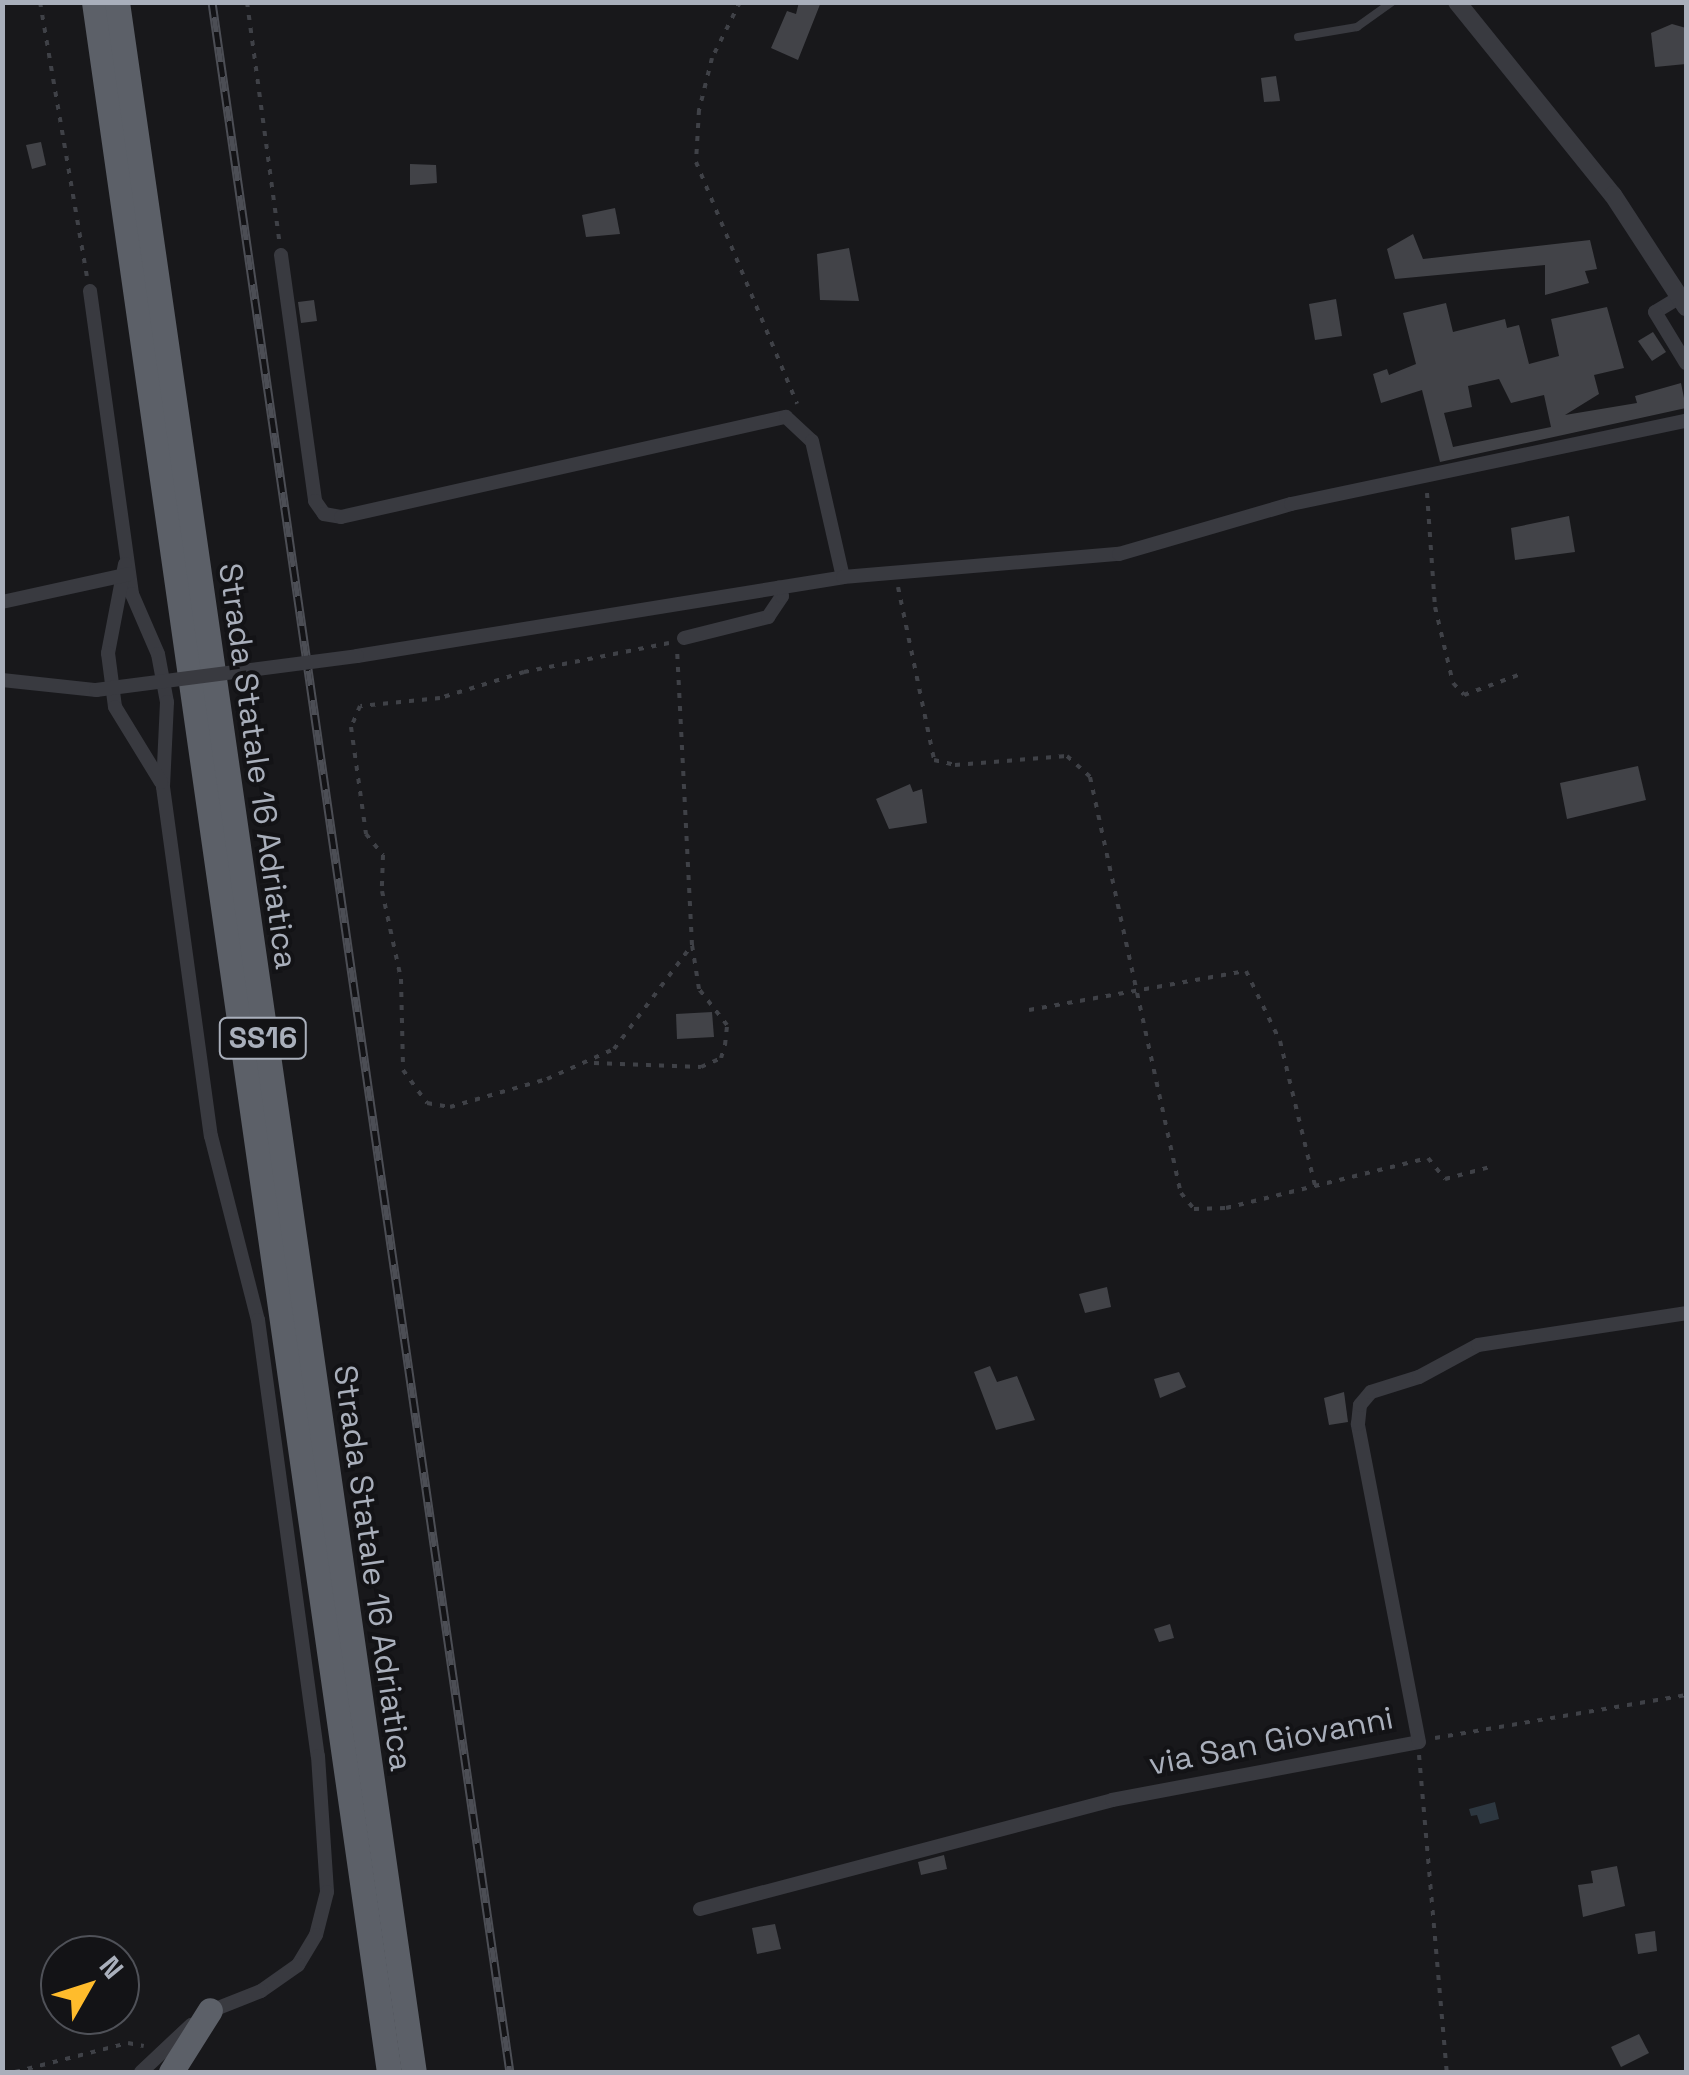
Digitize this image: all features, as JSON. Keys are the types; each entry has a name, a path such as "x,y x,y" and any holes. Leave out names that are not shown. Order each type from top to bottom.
{"highway":[{"name":"Strada Statale 16 Adriatica","path":"94,2 389,2072"},
{"name":"Strada Statale 16 Adriatica","path":"118,2 414,2072"},
{"path":"358,1865 362,1976 376,2072"},
{"path":"164,2063 210,2010"}],"street":[{"path":"1457,2 1613,195 1683,302 1655,312 1686,363"},
{"path":"281,255 315,501 331,518 786,417 809,437 843,577"},
{"path":"90,291 128,548 126,575 108,652 115,706 163,787"},
{"path":"2,680 96,690 357,656 843,577 1119,554 1291,504 1426,480 1686,421"},
{"path":"2,602 126,575"},
{"path":"126,575 158,654 166,702 163,787 211,1136 258,1320 318,1756 327,1892 316,1935 298,1965 261,1990 210,2010"},
{"path":"684,638 768,618 782,596 779,587"},
{"name":"via San Giovanni","path":"700,1909 1112,1800 1419,1742 1358,1424 1360,1404 1371,1392 1419,1377 1478,1345 1686,1314"},
{"path":"141,2072 164,2063"}],"lane":[{"path":"1298,37 1358,27 1392,2"}],"path":[{"path":"40,2 90,291"},
{"path":"247,2 281,255"},
{"path":"740,2 712,58 698,110 696,162 809,437"},
{"path":"1426,480 1435,608 1453,683 1464,695 1521,674"},
{"path":"894,571 934,760 955,765 1067,756 1090,777 1187,1201 1203,1212 1428,1158 1445,1179 1490,1167"},
{"path":"588,1064 701,1067 721,1058 727,1024 699,988 692,945 674,658 684,638 524,672 440,698 360,706 351,715 366,834 383,855 382,891 401,979 403,1070 410,1083 438,1108 588,1064 614,1049 692,945"},
{"path":"1029,1010 1235,969 1252,976 1280,1042 1315,1186"},
{"path":"1446,2072 1419,1742 1686,1695"},
{"path":"15,2072 128,2043 164,2063"}],"shaded area":[{"path":"1495,1802 1499,1819 1480,1824 1477,1815 1471,1816 1469,1809"}],"building":[{"path":"799,2 821,2 798,60 771,48 787,11 796,14"},
{"path":"1672,24 1686,28 1686,64 1655,67 1651,33"},
{"path":"1276,76 1280,101 1264,102 1261,78"},
{"path":"41,142 46,165 32,169 26,145"},
{"path":"410,164 436,165 437,183 410,185"},
{"path":"615,208 620,234 586,237 582,215"},
{"path":"1413,234 1423,259 1590,240 1597,269 1585,271 1589,283 1545,295 1545,265 1395,279 1387,249"},
{"path":"849,248 859,301 820,300 817,254"},
{"path":"1336,299 1342,336 1315,340 1309,304"},
{"path":"314,300 317,321 301,323 298,302"},
{"path":"1446,303 1453,332 1505,319 1507,328 1519,325 1529,364 1559,356 1551,319 1607,307 1624,368 1594,375 1599,394 1565,415 1637,403 1635,396 1681,383 1686,408 1440,462 1422,390 1381,403 1373,374 1387,369 1389,375 1416,364 1403,313","holes":["1499,379 1511,403 1544,395 1551,427 1453,447 1444,413 1472,407 1468,386"]},
{"path":"1653,332 1666,352 1652,361 1638,341"},
{"path":"1569,516 1575,552 1515,560 1511,528"},
{"path":"1638,766 1646,800 1567,819 1560,783"},
{"path":"910,784 913,792 922,789 927,823 889,829 876,799"},
{"path":"712,1012 714,1037 677,1039 676,1014"},
{"path":"1107,1287 1111,1307 1085,1313 1079,1294"},
{"path":"990,1366 997,1382 1017,1376 1035,1420 996,1430 974,1372"},
{"path":"1179,1372 1186,1387 1160,1398 1154,1379"},
{"path":"1344,1392 1348,1422 1329,1425 1324,1398"},
{"path":"1170,1624 1174,1638 1159,1642 1154,1629"},
{"path":"944,1855 947,1869 921,1875 918,1862"},
{"path":"1617,1866 1625,1906 1583,1917 1578,1885 1593,1883 1591,1871"},
{"path":"775,1924 781,1949 757,1954 752,1928"},
{"path":"1655,1931 1657,1951 1638,1954 1635,1934"},
{"path":"1639,2034 1649,2053 1621,2067 1611,2047"}],"railway":[{"path":"212,2 510,2072"}]}
